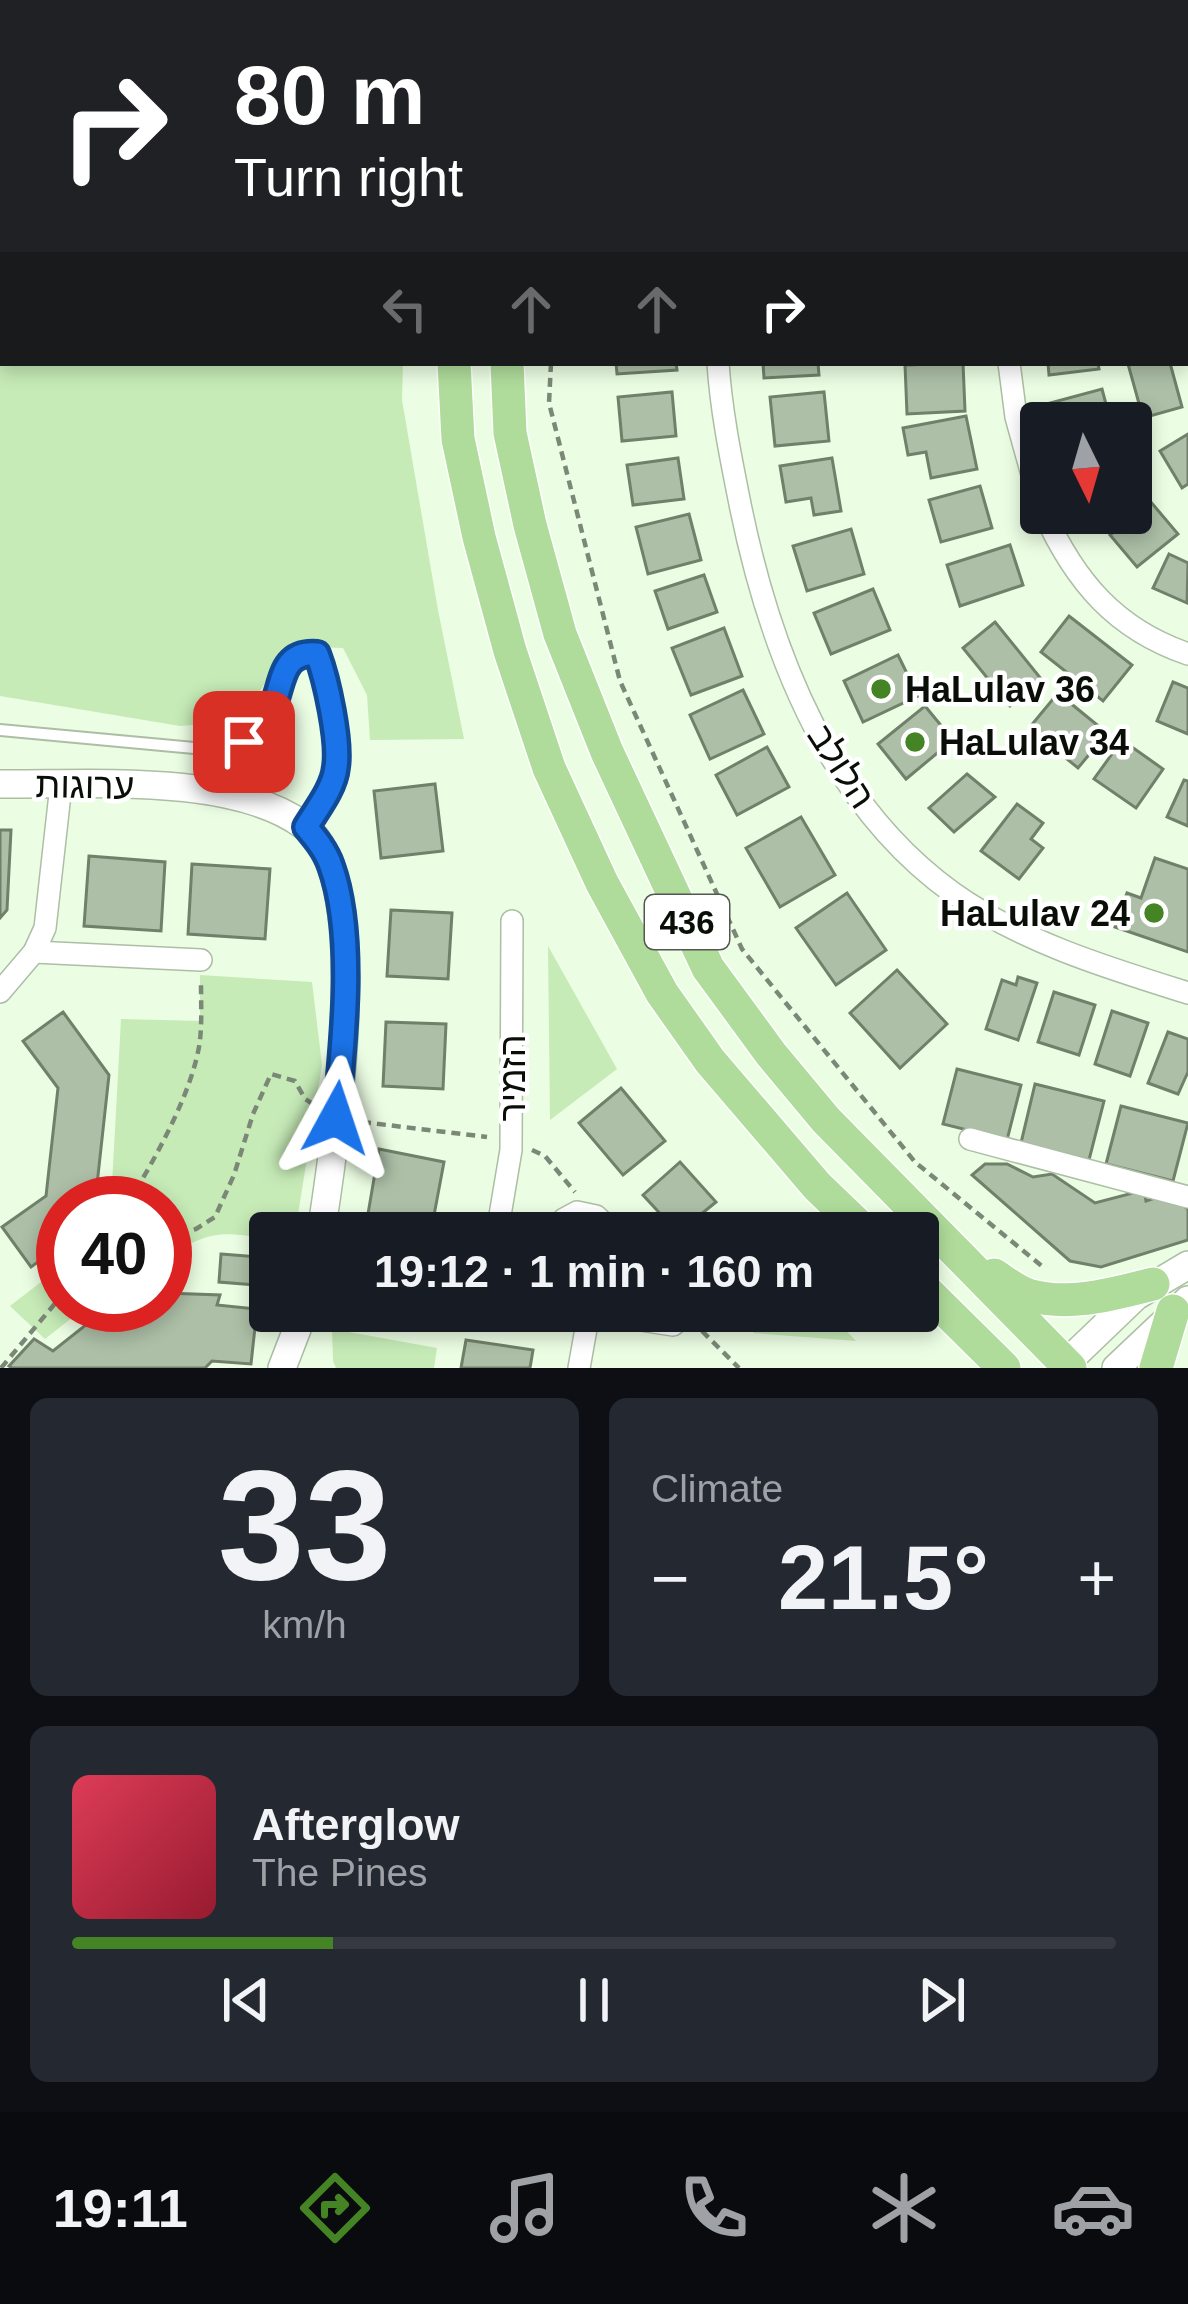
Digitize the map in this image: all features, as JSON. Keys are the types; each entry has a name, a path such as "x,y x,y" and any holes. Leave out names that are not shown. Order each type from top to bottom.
{"main road":[{"name":"436","path":"454,366 458,439 510,651 549,768 593,864 662,993 710,1061 844,1212"},
{"name":"436","path":"507,366 510,433 560,634 608,752 709,968 826,1120 1066,1367"},
{"path":"956,1252 1025,1294 1063,1300 1172,1299 1156,1368"},
{"path":"939,1303 1004,1368"},
{"path":"947,1311 971,1368"}],"street":[{"name":"הלולב","path":"718,366 742,518 772,630 813,726 861,800 919,864 987,915 1023,934 1188,993"},
{"path":"1009,366 1020,431"},
{"path":"1054,534 1094,596 1132,627 1188,654"},
{"path":"324,1212 336,1118 344,945 332,867 306,827 337,769 328,694"},
{"name":"ערוגות","path":"0,784 144,786 241,796 306,827"},
{"path":"0,992 34,952 45,928 61,785"},
{"name":"הזמיר","path":"500,1212 512,1140 512,921"},
{"path":"34,952 201,960"},
{"path":"970,1139 1188,1197"},
{"path":"1116,1368 1172,1299 1188,1265"},
{"path":"1066,1367 1136,1296 1172,1299"},
{"path":"282,1368 304,1311 309,1368"},
{"path":"579,1368 584,1332"}],"lane":[{"path":"0,730 226,747 244,742 270,713 288,663 304,653 317,654 328,694"}],"path":[{"path":"551,366 550,403 620,682 742,949 915,1162 1039,1266 1058,1271"},
{"path":"145,1176 188,1083 200,1042 201,960"},
{"path":"192,1229 215,1217 271,1074 296,1081 305,1099 336,1118 512,1140 545,1156 593,1212"},
{"path":"2,1368 36,1327"},
{"path":"704,1332 739,1368"}],"green space":[{"path":"0,366 403,366 402,400 464,739 370,740 367,695 343,648 287,646 254,701 218,723 180,726 0,696"},
{"path":"548,946 617,1069 550,1120"},
{"path":"200,975 312,982 322,1065 298,1212 249,1212 249,1236 215,1235 192,1244 192,1176 112,1176 121,1019 200,1021"},
{"path":"36,1286 36,1331 10,1306"},
{"path":"332,1332 437,1348 434,1368 336,1368"},
{"path":"848,1332 856,1341 753,1333"}],"building":[{"path":"616,366 676,366 677,370 617,374"},
{"path":"763,366 818,366 819,375 764,378"},
{"path":"905,366 963,366 965,411 907,414"},
{"path":"1048,366 1099,369 1049,375"},
{"path":"1129,366 1171,366 1182,407 1152,415 1152,402 1139,402"},
{"path":"1102,389 1105,402 1054,402"},
{"path":"672,392 676,436 622,441 618,397"},
{"path":"824,392 829,441 775,446 770,397"},
{"path":"966,416 977,469 931,478 926,452 908,455 903,428"},
{"path":"1188,434 1188,484 1182,488 1160,451"},
{"path":"678,458 684,499 633,505 627,465"},
{"path":"832,458 841,511 814,515 811,498 786,502 780,466"},
{"path":"980,486 992,528 941,542 929,500"},
{"path":"1152,503 1178,534 1137,567 1110,535 1152,534"},
{"path":"689,514 701,560 648,574 636,527"},
{"path":"851,529 864,574 807,591 793,546"},
{"path":"1010,545 1023,585 960,606 947,565"},
{"path":"1169,554 1188,563 1187,603 1153,588"},
{"path":"704,575 717,612 668,629 655,591"},
{"path":"873,589 890,630 831,654 814,613"},
{"path":"1069,616 1132,665 1103,701 1041,652"},
{"path":"995,622 1042,680 1010,706 963,648"},
{"path":"724,628 742,676 691,695 672,648"},
{"name":"HaLulav 36","path":"898,655 918,696 863,722 844,681"},
{"path":"1173,682 1188,688 1188,734 1157,721"},
{"path":"743,690 764,734 710,759 690,715"},
{"path":"1058,693 1107,733 1078,768 1029,728"},
{"name":"HaLulav 34","path":"925,706 953,740 906,779 878,744"},
{"path":"1122,740 1163,769 1136,808 1094,779"},
{"path":"767,747 789,787 737,815 716,775"},
{"path":"253,748 287,753 283,776 249,770"},
{"path":"967,774 995,797 954,832 929,808"},
{"path":"1184,780 1188,781 1188,826 1167,817"},
{"path":"435,784 443,851 381,858 374,791"},
{"path":"1017,804 1043,823 1031,839 1043,848 1019,879 981,851"},
{"path":"801,817 835,875 780,907 746,848"},
{"path":"0,830 11,830 7,910 0,918"},
{"path":"89,856 165,862 161,931 84,926"},
{"name":"HaLulav 24","path":"1155,858 1188,869 1188,952 1115,927 1127,893 1141,898"},
{"path":"192,864 270,869 265,939 188,934"},
{"path":"847,893 886,950 836,985 796,928"},
{"path":"391,910 452,913 448,979 387,976"},
{"path":"897,970 947,1024 900,1068 850,1013"},
{"path":"1018,977 1037,983 1018,1040 986,1029 1002,980 1016,985"},
{"path":"1054,992 1095,1005 1079,1055 1038,1042"},
{"path":"1112,1011 1148,1023 1130,1076 1095,1064"},
{"path":"63,1012 109,1075 98,1176 48,1176 58,1088 23,1041"},
{"path":"386,1022 446,1024 443,1089 383,1086"},
{"path":"1168,1032 1188,1039 1188,1072 1178,1094 1148,1083"},
{"path":"957,1069 1021,1085 1007,1140 943,1124"},
{"path":"1035,1084 1104,1101 1089,1160 1021,1143"},
{"path":"621,1088 665,1141 623,1175 579,1123"},
{"path":"1121,1106 1188,1123 1173,1181 1106,1164"},
{"path":"379,1149 444,1162 435,1212 368,1212"},
{"path":"680,1162 716,1202 704,1212 659,1212 643,1195"},
{"path":"985,1164 1007,1164 1033,1177 1052,1174 1095,1203 1144,1190 1146,1201 1167,1194 1188,1209 1188,1240 1101,1267 1070,1261 972,1175"},
{"path":"36,1203 36,1263 31,1267 2,1227"},
{"path":"221,1254 249,1256 249,1284 219,1282"},
{"path":"192,1294 220,1295 217,1305 249,1308 249,1332 254,1332 251,1364 212,1361 205,1368 9,1366 34,1339 53,1351 77,1332 192,1332"},
{"path":"466,1340 533,1350 530,1368 461,1368"}],"place":[{"name":"HaLulav 36","path":"881,689"},
{"name":"HaLulav 34","path":"915,742"},
{"name":"HaLulav 24","path":"1154,913"}],"route":[{"path":"244,742 270,713 288,663 304,653 317,654 328,694 337,769 306,827 332,867 344,945 336,1118"}]}
